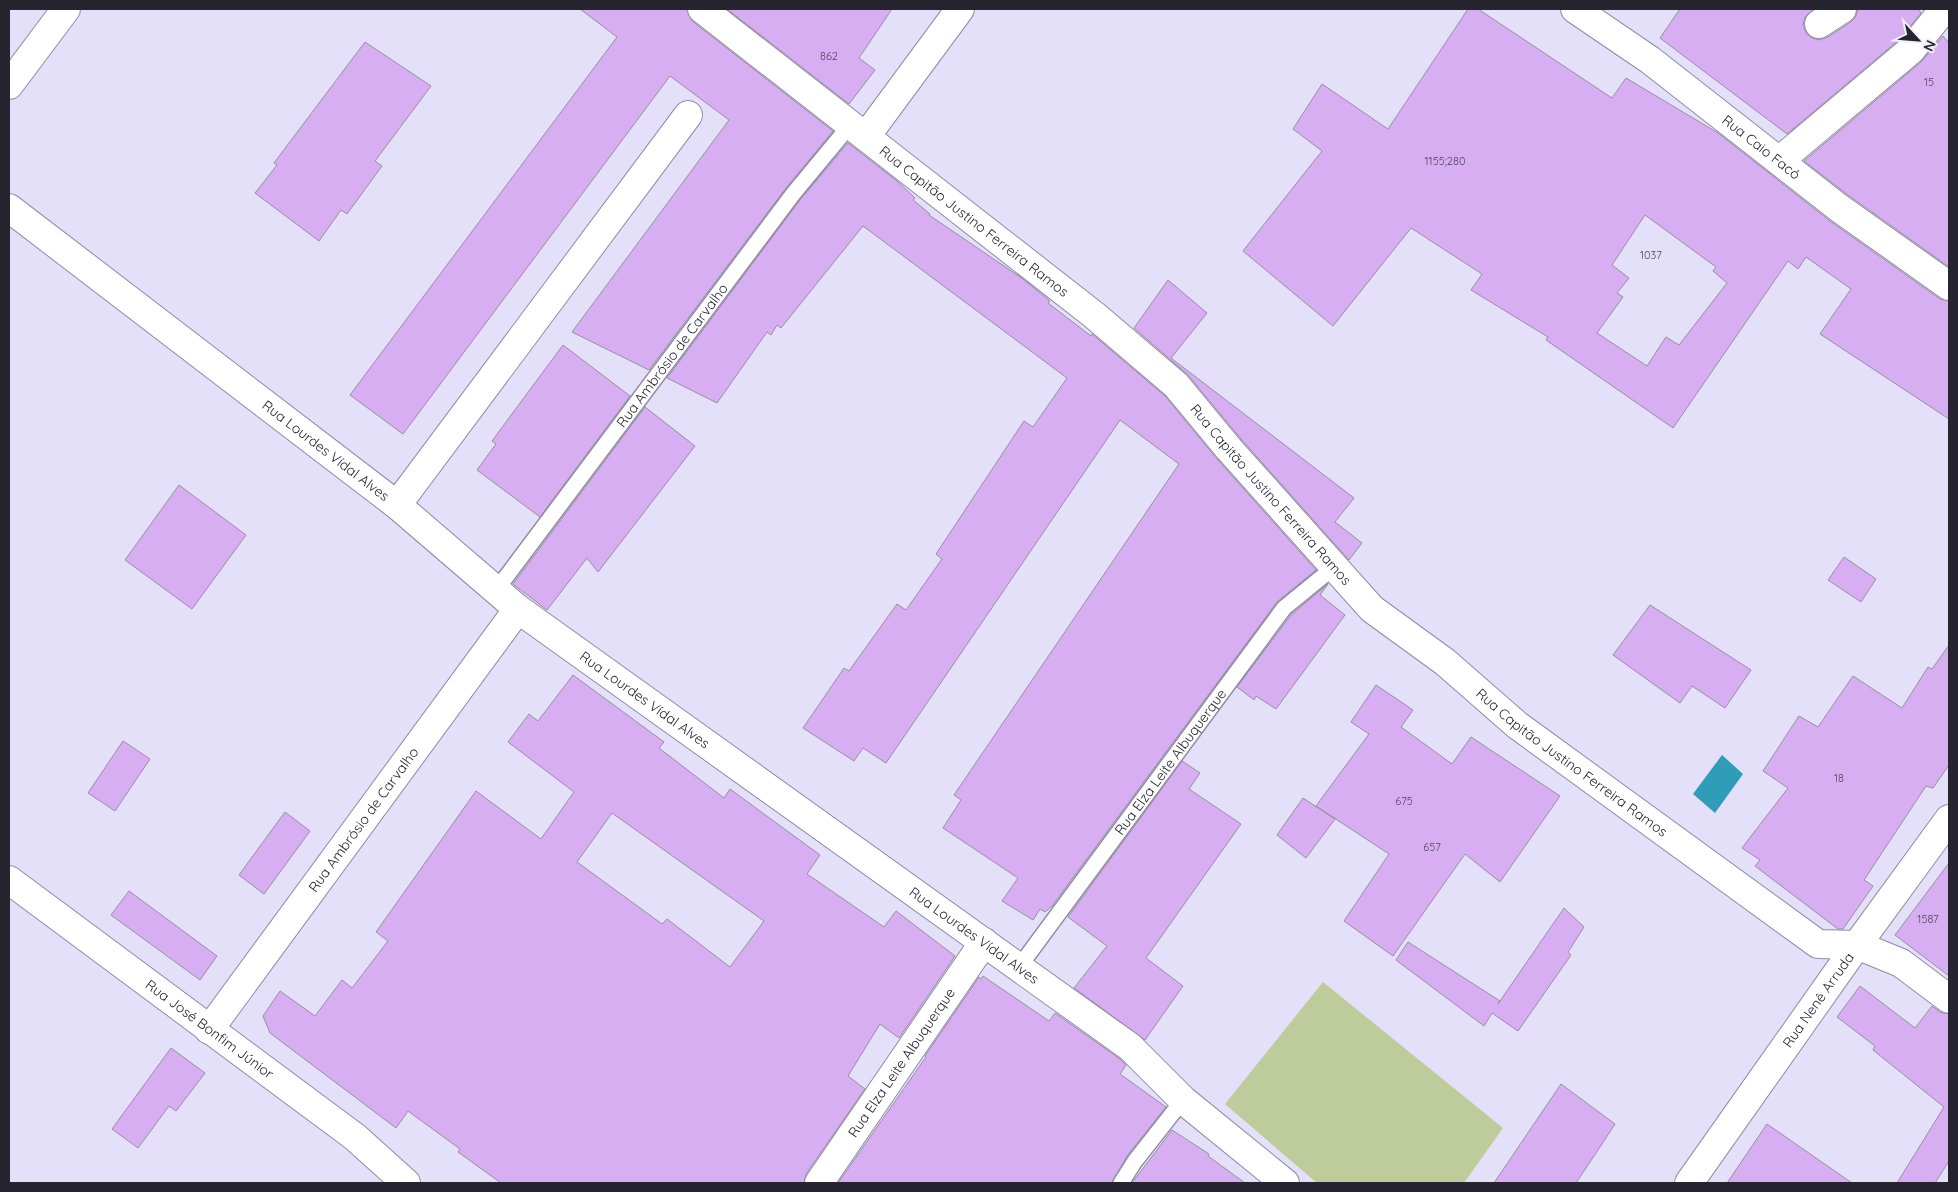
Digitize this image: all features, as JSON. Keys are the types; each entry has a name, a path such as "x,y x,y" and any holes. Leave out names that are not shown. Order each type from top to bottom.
{"street":[{"path":"9,85 66,9"},
{"name":"Rua Capitão Justino Ferreira Ramos","path":"702,9 1094,315 1176,385 1334,568 1372,609 1445,662 1517,725 1818,944 1857,945"},
{"name":"Rua Ambrósio de Carvalho","path":"859,130 960,9"},
{"name":"Rua Caio Facó","path":"1575,9 1650,60 1840,208 1949,286"},
{"path":"1819,24 1842,9"},
{"path":"1779,161 1911,50 1944,9"},
{"path":"396,504 688,115"},
{"name":"Rua Lourdes Vídal Alves","path":"9,208 396,504 518,609 1130,1047 1183,1100 1285,1183"},
{"name":"Rua Ambrósio de Carvalho","path":"208,1030 518,609"},
{"name":"Rua Nenê Arruda","path":"1689,1183 1857,945 1949,820"},
{"name":"Rua José Bonfim Júnior","path":"9,880 208,1030 355,1137 406,1183"},
{"name":"Rua Elza Leite Albuquerque","path":"819,1183 984,942"},
{"path":"1857,945 1901,963 1949,999"}],"lane":[{"name":"Rua Ambrósio de Carvalho","path":"497,589 787,202 859,130"},
{"name":"Rua Elza Leite Albuquerque","path":"1019,967 1284,608 1308,591 1334,568"},
{"path":"1121,1183 1135,1161 1183,1100"}],"green space":[{"path":"1323,982 1503,1128 1464,1183 1317,1183 1225,1104"}],"water":[{"path":"1722,755 1743,774 1715,813 1693,794"}],"building":[{"path":"580,9 687,9 692,21 833,131 786,188 649,370 572,332 729,120 670,76 403,434 350,395 617,37"},
{"path":"727,9 892,9 859,58 875,70 849,104"},
{"path":"1468,9 1478,9 1612,98 1626,78 1718,133 1830,221 1940,299 1949,301 1949,419 1820,334 1851,289 1806,257 1798,269 1788,261 1673,428 1546,340 1548,337 1471,290 1482,274 1411,228 1333,326 1243,251 1322,151 1293,129 1322,84 1388,129","holes":["1645,215 1716,267 1713,271 1727,283 1679,345 1666,337 1647,366 1597,333 1623,297 1617,293 1629,278 1612,265"]},
{"path":"1680,9 1814,9 1805,17 1803,25 1806,33 1812,38 1819,40 1828,37 1851,22 1856,16 1858,9 1918,9 1921,13 1900,39 1787,134 1660,38"},
{"path":"1943,36 1949,43 1949,267 1804,161 1921,62"},
{"path":"365,42 431,86 375,161 382,166 347,214 341,210 319,241 255,193 277,165 274,163"},
{"path":"848,143 897,181 929,215 1023,279 1050,301 1048,303 1091,336 1092,334 1165,396 1217,459 1316,570 1277,602 1052,906 1045,912 1040,909 1033,920 1002,901 1018,878 943,828 961,800 954,795 1179,464 1120,420 886,763 863,748 854,761 803,728 844,668 849,671 897,604 906,610 942,559 936,554 1024,421 1033,427 1067,378 863,226 781,328 777,325 771,335 767,332 717,403 667,378 800,200"},
{"path":"1168,280 1207,313 1171,358 1354,498 1335,522 1362,543 1349,560 1241,439 1188,375 1134,328"},
{"path":"563,345 630,396 540,517 477,470 496,444 492,441"},
{"path":"645,407 695,446 598,572 587,558 547,610 513,584"},
{"path":"179,485 246,535 192,609 125,560"},
{"path":"1844,557 1876,579 1861,602 1828,580"},
{"path":"1328,584 1320,595 1345,615 1276,709 1256,696 1254,700 1237,687 1291,615"},
{"path":"1650,605 1751,670 1725,708 1692,686 1680,703 1613,655"},
{"path":"1949,645 1949,765 1933,788 1926,786 1864,880 1873,886 1843,929 1838,929 1755,866 1760,860 1742,848 1788,788 1763,771 1799,716 1818,727 1853,676 1902,708 1928,667 1932,669"},
{"path":"573,675 664,742 659,748 724,798 730,789 820,855 807,874 884,927 896,911 955,956 899,1038 880,1024 848,1076 865,1089 806,1174 804,1183 501,1183 458,1152 460,1149 408,1111 396,1128 270,1033 263,1016 280,991 315,1016 342,980 352,988 388,941 376,932 476,791 541,839 574,792 508,742 529,714 538,721","holes":["612,813 764,921 730,967 667,919 662,924 577,862"]},
{"path":"1376,685 1413,710 1401,727 1452,764 1471,737 1560,796 1500,882 1465,854 1393,956 1344,921 1389,854 1316,806 1369,734 1351,722"},
{"path":"123,741 150,759 115,811 88,793"},
{"path":"1182,761 1200,773 1189,789 1241,824 1146,958 1183,986 1145,1040 1074,988 1107,946 1068,917"},
{"path":"1303,798 1335,819 1306,858 1277,835"},
{"path":"285,812 310,831 264,894 239,875"},
{"path":"1949,863 1949,976 1895,935"},
{"path":"129,891 217,956 200,980 111,915"},
{"path":"1564,908 1584,927 1568,952 1571,955 1518,1031 1492,1013 1484,1026 1396,960 1408,942 1500,1001 1498,1004"},
{"path":"983,976 1049,1021 1055,1013 1120,1059 1126,1065 1120,1074 1166,1107 1127,1156 1112,1183 838,1183 979,977 981,979"},
{"path":"1860,986 1915,1028 1932,1006 1940,1012 1949,1014 1949,1161 1935,1183 1897,1183 1944,1107 1873,1050 1875,1046 1837,1017"},
{"path":"171,1048 205,1073 176,1111 169,1106 138,1148 112,1129"},
{"path":"1561,1084 1615,1124 1576,1183 1494,1183"},
{"path":"1767,1124 1852,1183 1727,1183"},
{"path":"1172,1130 1209,1154 1208,1156 1245,1183 1132,1183"}]}
